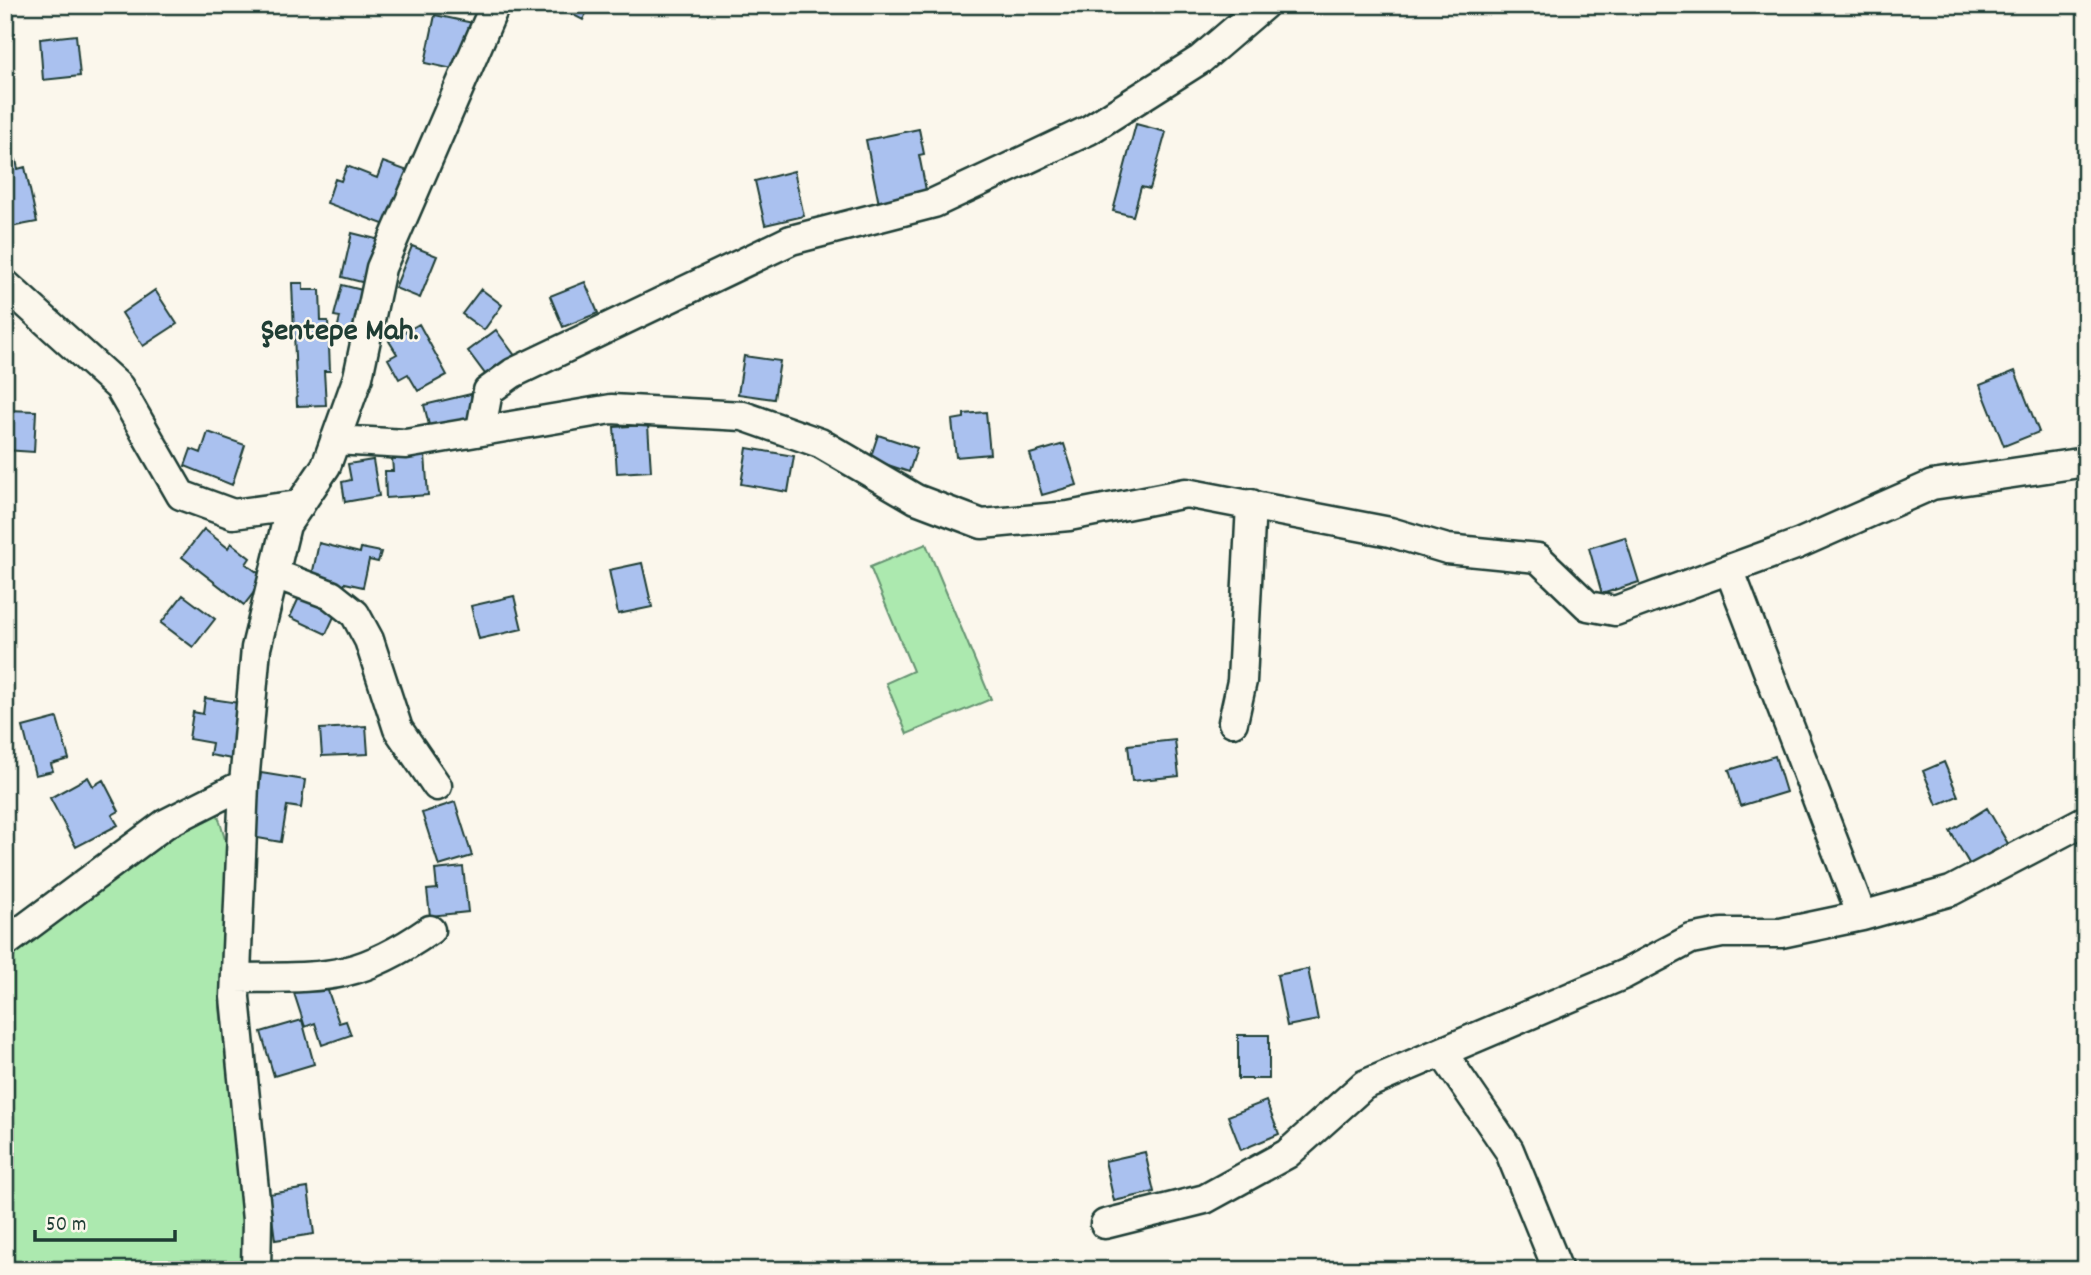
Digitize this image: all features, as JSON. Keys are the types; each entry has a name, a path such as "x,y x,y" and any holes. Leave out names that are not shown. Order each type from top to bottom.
{"street":[{"path":"256,1270 257,1220 235,997 244,784 257,648 286,525 326,466 358,377 381,268 495,5"},
{"path":"481,429 488,391 513,373 792,240 933,203 1088,130 1200,59 1264,5"},
{"path":"5,284 119,387 181,495 233,514 300,505"},
{"path":"335,440 406,444 481,429 611,409 743,416 820,443 916,499 982,524 1069,516 1186,493 1390,532 1447,550 1538,558 1588,606 1615,611 1798,544 1932,485 2086,462"},
{"path":"1233,722 1241,681 1251,504"},
{"path":"1729,569 1862,916"},
{"path":"275,574 331,595 355,614 369,640 398,729 437,786"},
{"path":"5,943 45,910 165,824 244,784"},
{"path":"1105,1224 1205,1199 1287,1154 1364,1086 1625,974 1691,939 1722,933 1781,933 1862,916 1951,891 2086,820"},
{"path":"236,978 319,977 352,972 391,956 430,930"},
{"path":"1443,1052 1510,1150 1558,1270"}],"green space":[{"path":"926,544 991,699 907,734 886,683 913,671 870,567"},
{"path":"206,811 218,815 231,860 220,1007 242,1204 245,1270 5,1270 5,960 59,915"}],"building":[{"path":"554,5 590,5 583,20"},
{"path":"435,15 473,23 462,71 425,63"},
{"path":"76,35 80,76 43,80 40,39"},
{"path":"1136,124 1166,132 1150,189 1141,187 1133,216 1113,211"},
{"path":"919,129 924,154 919,155 927,195 879,204 866,140"},
{"path":"16,160 18,169 25,167 37,222 5,228 5,163"},
{"path":"383,162 408,171 388,226 327,203 335,179 341,181 347,166 377,178"},
{"path":"794,171 804,216 765,225 755,181"},
{"path":"352,233 384,241 373,285 342,277"},
{"path":"412,246 437,256 420,298 395,288"},
{"path":"585,282 598,313 563,327 550,296"},
{"path":"292,283 303,283 303,290 320,290 321,321 328,321 330,371 324,371 326,405 297,406"},
{"path":"342,285 370,292 360,336 337,330 340,317 334,316"},
{"path":"481,289 502,305 484,330 462,314"},
{"path":"155,290 177,324 143,346 122,313"},
{"path":"419,324 447,375 418,391 408,374 399,379 388,359 397,354 389,341"},
{"path":"496,330 519,361 491,382 468,351"},
{"path":"744,356 780,361 774,399 738,394"},
{"path":"2015,371 2039,432 2004,446 1980,385"},
{"path":"471,394 478,426 432,437 424,405"},
{"path":"5,410 36,411 34,452 5,450"},
{"path":"986,412 990,454 956,457 952,420 964,418 964,414"},
{"path":"648,425 651,471 617,473 614,427"},
{"path":"208,432 245,445 232,485 185,466 191,449 201,453"},
{"path":"878,435 917,448 909,472 870,459"},
{"path":"1064,444 1077,485 1042,495 1030,454"},
{"path":"747,448 794,456 788,492 741,484"},
{"path":"425,455 428,495 386,498 385,471 393,471 392,458"},
{"path":"373,460 379,496 345,502 342,482 351,480 348,464"},
{"path":"204,529 228,548 231,543 250,558 246,564 265,578 244,605 182,557"},
{"path":"1625,537 1639,582 1602,594 1589,548"},
{"path":"319,543 360,553 361,548 381,552 378,562 369,560 363,587 345,583 344,587 311,580"},
{"path":"642,563 652,607 618,614 609,570"},
{"path":"302,591 338,608 326,634 290,617"},
{"path":"183,595 215,619 193,647 161,623"},
{"path":"514,596 522,629 479,639 471,606"},
{"path":"205,698 246,704 237,760 210,755 212,743 189,739 193,712 203,714"},
{"path":"57,718 69,759 51,764 53,771 35,775 23,727"},
{"path":"366,726 368,754 322,756 320,729"},
{"path":"1175,740 1179,776 1132,781 1128,745"},
{"path":"1775,756 1786,792 1740,806 1729,770"},
{"path":"1944,762 1958,796 1937,805 1923,771"},
{"path":"261,773 305,780 301,808 287,806 281,842 252,837"},
{"path":"88,777 93,786 103,780 119,811 112,815 118,825 76,847 50,798"},
{"path":"455,802 472,856 439,866 422,813"},
{"path":"1987,808 2010,847 1973,870 1950,831"},
{"path":"463,867 468,912 430,916 427,890 437,889 435,870"},
{"path":"1308,969 1318,1020 1287,1026 1277,975"},
{"path":"325,982 339,1023 346,1021 351,1035 322,1045 315,1023 305,1027 294,993"},
{"path":"302,1020 314,1064 274,1076 261,1032"},
{"path":"1238,1035 1269,1035 1269,1079 1238,1079"},
{"path":"1266,1101 1279,1134 1241,1150 1228,1116"},
{"path":"1145,1152 1154,1192 1114,1201 1105,1161"},
{"path":"308,1188 314,1234 275,1240 269,1194"}],"district":[{"name":"Şentepe Mah.","path":"340,328"}]}
